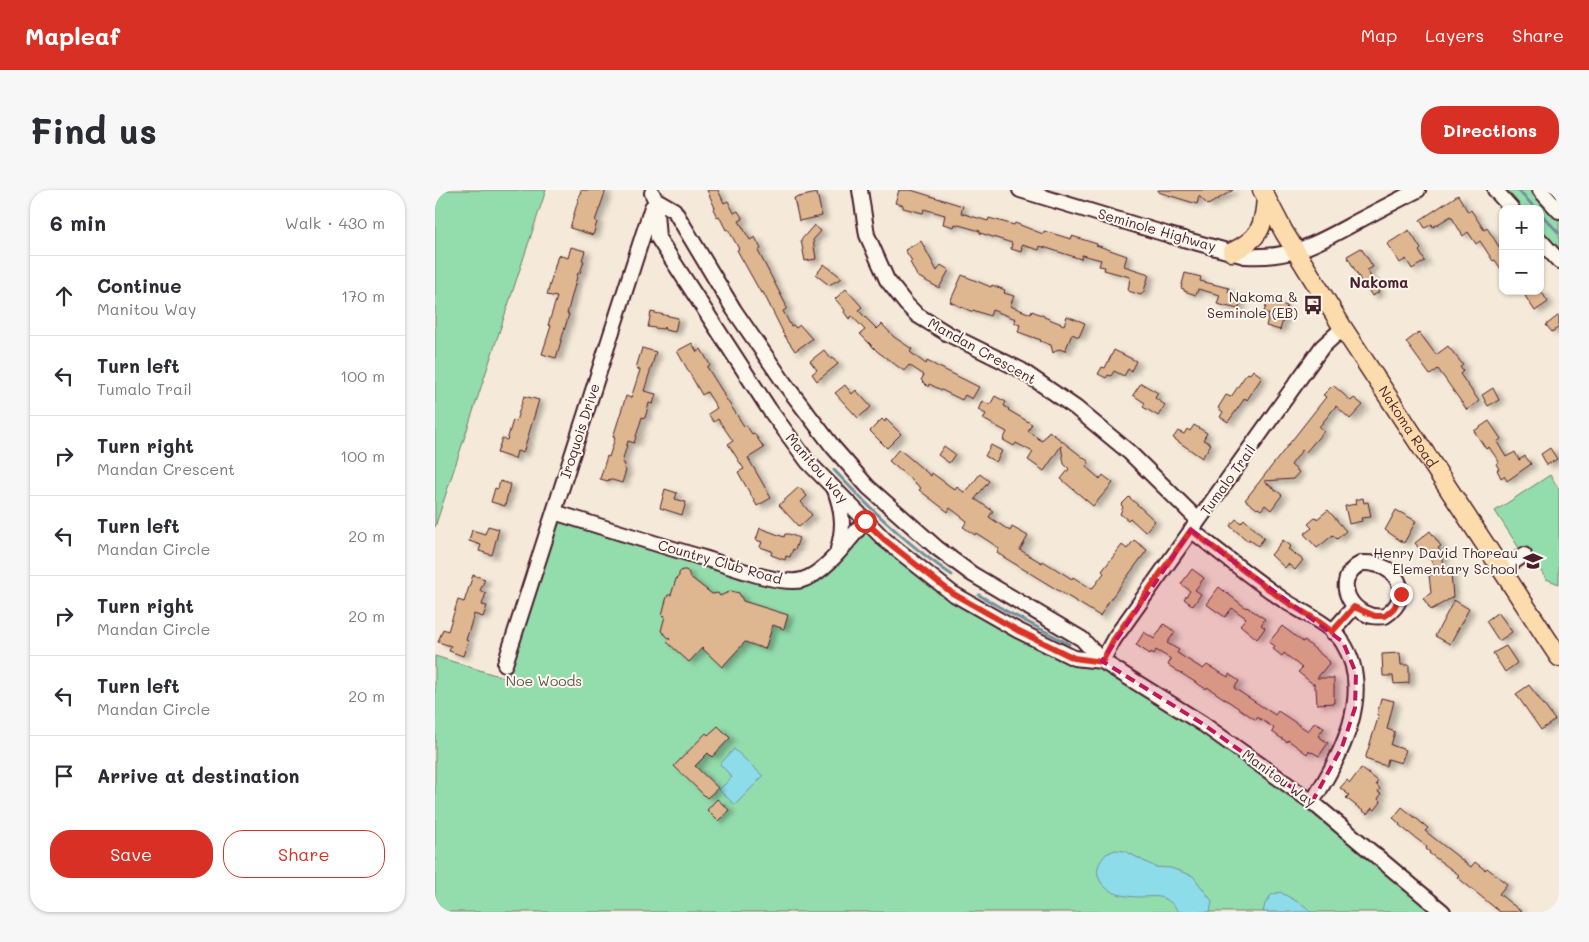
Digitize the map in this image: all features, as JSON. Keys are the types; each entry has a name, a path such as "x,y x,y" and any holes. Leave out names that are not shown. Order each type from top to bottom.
{"main road":[{"path":"1232,252 1248,244 1256,236 1265,214 1264,194"},
{"name":"Nakoma Road","path":"1264,194 1343,328 1559,657"}],"street":[{"name":"Mandan Crescent","path":"860,190 867,235 879,266 887,280 906,304 917,314 948,334 1021,370 1076,408 1129,452 1195,525 1246,574 1325,625 1343,642 1355,673 1355,708 1342,747 1327,779 1312,802"},
{"name":"Seminole Highway","path":"1020,190 1232,252 1258,257 1279,256 1297,252 1418,190"},
{"path":"1495,190 1508,205"},
{"path":"1540,190 1559,211"},
{"name":"Manitou Way","path":"653,194 658,238 792,442 808,462 885,540 952,593 1017,630 1074,658 1102,662"},
{"name":"Manitou Way","path":"653,194 675,210 734,310 780,377 833,448 868,487 937,548 972,574 1082,639 1102,662 1203,724 1312,802 1443,912"},
{"name":"Iroquois Drive","path":"505,664 653,194"},
{"path":"1544,244 1559,261"},
{"name":"Tumalo Trail","path":"1102,662 1114,639 1322,347 1343,328"},
{"path":"835,490 841,508 843,523 837,552"},
{"name":"Country Club Road","path":"554,512 726,565 791,582 801,581 814,576 865,521"},
{"path":"1501,570 1524,555"},
{"path":"1332,632 1354,607"}],"highlighted area":[{"path":"1191,530 1343,642 1356,673 1355,708 1342,747 1312,802 1203,724 1102,661"}],"green space":[{"path":"435,190 546,190 435,527"},
{"path":"1505,190 1535,190 1559,217 1559,251 1544,234 1544,205 1518,205"},
{"path":"1550,475 1559,489 1559,584 1546,579 1539,568 1534,571 1495,511"},
{"name":"Noe Woods","path":"865,521 885,540 1017,630 1102,661 1203,724 1443,912 435,912 435,656 508,679 559,522 622,542 643,540 801,581"}],"water":[{"path":"734,749 763,776 735,805 719,790 732,777 720,764"},
{"path":"1115,850 1125,851 1155,867 1171,868 1193,876 1212,901 1210,912 1179,912 1171,903 1162,898 1125,896 1109,890 1099,878 1099,863 1106,854"},
{"path":"1280,892 1305,906 1311,912 1263,912 1265,904 1271,895"}],"building":[{"path":"581,190 606,190 595,221 597,222 593,235 570,228"},
{"path":"707,190 718,190 724,203 728,201 734,213 738,211 743,219 739,221 750,240 755,237 761,249 758,251 786,305 786,309 783,311 791,326 793,325 796,328 800,325 812,339 795,351 782,332 763,292 761,293 737,250 739,249 728,229 726,230 719,216 717,217"},
{"path":"899,190 911,190 963,206 961,213 988,221 989,218 1014,225 1015,223 1043,234 1044,231 1071,239 1072,236 1127,256 1124,266 1149,274 1144,291 1141,295 1128,291 1130,277 1104,270 1105,267 1099,266 1101,260 1082,255 1081,259 1040,246 1039,250 1022,245 1021,252 1011,249 1012,243 980,233 980,231 955,224 954,227 943,224 945,215 924,209 923,213 903,208 903,205 895,203"},
{"path":"1158,190 1233,190 1208,205 1199,196 1197,204 1158,192"},
{"path":"817,193 822,216 799,221 794,198"},
{"path":"1458,195 1468,212 1471,210 1484,230 1487,228 1499,247 1499,266 1495,260 1493,261 1480,241 1476,244 1468,232 1463,236 1451,216 1433,227 1432,224 1425,228 1420,220"},
{"path":"814,225 821,231 813,240 816,259 805,261 801,240"},
{"path":"1409,230 1421,249 1419,251 1425,261 1412,269 1406,259 1400,263 1387,244"},
{"path":"921,241 937,271 941,265 949,270 939,288 917,276 910,262 912,261 905,250"},
{"path":"571,247 585,251 582,260 584,261 580,273 578,273 567,314 569,314 556,358 542,354 551,326 548,325 557,297 547,295 558,255 568,258"},
{"path":"1361,248 1373,267 1367,270 1379,292 1372,296 1368,289 1366,290 1347,256"},
{"path":"824,264 842,278 829,285 816,275"},
{"path":"1185,273 1201,277 1200,281 1229,288 1228,292 1239,295 1238,300 1241,301 1238,309 1217,304 1220,295 1198,289 1196,295 1184,291 1181,288"},
{"path":"962,275 991,287 992,285 1005,290 1004,293 1014,296 1010,306 1031,314 1032,311 1064,325 1067,316 1085,323 1079,337 1072,334 1065,351 1059,349 1053,353 1051,345 1018,332 1020,325 1014,323 1016,319 992,310 990,316 973,310 973,312 950,302"},
{"path":"846,289 862,307 858,310 877,329 882,324 894,337 912,349 910,352 926,364 927,361 979,387 972,399 965,395 962,400 929,384 928,387 921,380 924,375 909,365 904,371 878,352 860,334 865,330 852,316 849,319 844,312 845,310 835,299"},
{"path":"1544,295 1548,302 1535,311 1525,296"},
{"path":"1268,300 1287,306 1280,330 1266,326 1269,314 1264,312"},
{"path":"651,312 678,318 675,332 665,330 664,327 663,329 648,327"},
{"path":"1559,315 1559,327 1552,332 1546,325"},
{"path":"1419,332 1436,355 1448,346 1463,365 1460,367 1463,371 1460,374 1479,401 1467,410 1438,369 1430,375 1406,342"},
{"path":"692,343 697,352 701,349 710,365 707,367 744,426 746,425 752,434 754,433 764,448 748,458 771,498 757,506 738,472 744,469 728,444 733,441 718,419 714,422 708,414 717,408 707,392 702,395 677,351"},
{"path":"642,348 656,352 644,391 656,394 653,404 649,403 645,418 642,417 634,443 628,441 622,463 625,464 624,469 626,470 622,483 609,479 608,481 600,479 615,438 613,437 626,396 631,398 640,370 636,368"},
{"path":"824,350 838,364 817,381 812,374 817,370 810,361"},
{"path":"1114,350 1136,361 1131,371 1128,369 1124,376 1114,371 1111,376 1108,375 1106,378 1098,374 1102,367 1105,368"},
{"path":"1253,370 1262,377 1247,400 1245,398 1228,422 1220,417 1223,412 1218,408 1226,395 1231,397 1245,376"},
{"path":"1141,383 1158,393 1155,398 1165,405 1158,416 1143,407 1145,403 1133,395"},
{"path":"845,385 852,394 856,390 871,407 858,418 835,393"},
{"path":"1333,385 1351,401 1354,398 1363,405 1350,419 1336,406 1319,427 1324,431 1305,453 1302,450 1291,465 1299,472 1293,479 1264,481 1282,495 1271,510 1265,505 1261,510 1257,509 1245,500 1326,397 1323,395"},
{"path":"1493,388 1499,400 1488,406 1482,395"},
{"path":"524,396 539,400 523,453 517,451 515,459 497,453 502,438 507,440 513,420 516,421"},
{"path":"995,396 1006,402 1004,406 1008,410 1032,424 1028,431 1042,441 1049,431 1089,462 1086,467 1100,479 1103,475 1113,483 1093,506 1061,479 1069,469 1064,464 1061,446 1044,471 1028,460 1033,452 1016,443 1014,446 1003,440 1007,432 983,419 986,414 978,410 982,401 990,405"},
{"path":"882,419 885,422 886,419 901,434 887,448 870,431"},
{"path":"1489,421 1501,439 1497,442 1506,457 1515,452 1519,460 1525,456 1531,464 1507,481 1504,476 1501,478 1497,470 1499,469 1496,464 1499,462 1489,447 1486,449 1474,431"},
{"path":"1194,425 1207,433 1203,440 1211,444 1202,458 1173,438 1178,431 1184,434 1187,429 1190,431"},
{"path":"991,445 1002,451 996,462 985,456"},
{"path":"944,446 955,454 949,463 938,455"},
{"path":"1550,448 1557,459 1547,465 1541,454"},
{"path":"899,449 931,476 932,473 955,490 957,487 965,493 980,474 989,481 975,499 993,511 989,517 1010,531 1012,527 1028,536 1020,550 1042,563 1043,561 1072,579 1073,577 1092,589 1104,573 1102,571 1122,545 1127,549 1134,540 1147,550 1100,616 997,553 999,548 963,527 967,521 950,508 948,512 919,490 921,488 889,461"},
{"path":"500,481 510,484 505,506 491,502 495,488 498,489"},
{"path":"799,487 807,496 801,502 812,515 799,527 779,505"},
{"path":"665,489 677,493 675,499 686,502 682,515 660,508"},
{"path":"1129,497 1155,521 1145,532 1130,518 1128,520 1120,514 1123,507 1121,505"},
{"path":"1363,498 1364,503 1368,502 1371,517 1361,518 1362,521 1349,524 1345,506 1356,504 1355,500"},
{"path":"1328,510 1346,531 1337,539 1333,535 1317,548 1304,534 1312,528 1308,524"},
{"path":"1396,510 1416,521 1404,543 1385,530"},
{"path":"1236,519 1241,523 1244,519 1264,538 1258,546 1249,539 1248,541 1230,526"},
{"path":"488,526 499,529 492,555 479,551 481,545 469,541 472,530 485,534"},
{"path":"760,528 784,537 785,534 789,534 799,538 795,550 793,549 790,557 786,556 785,560 771,555 772,551 760,547 762,542 756,540"},
{"path":"1430,531 1441,546 1438,548 1445,557 1442,559 1443,574 1451,573 1453,597 1431,610 1423,598 1431,593 1429,575 1441,574 1424,551 1422,553 1415,543"},
{"path":"1283,540 1291,546 1288,549 1303,560 1295,570 1288,564 1285,568 1271,555"},
{"path":"1192,569 1204,578 1195,590 1201,594 1193,606 1184,599 1190,591 1181,584"},
{"path":"682,570 686,570 689,576 712,594 718,593 720,596 731,591 739,593 743,601 788,615 784,629 773,625 765,649 745,642 722,667 702,648 689,662 667,642 670,639 661,631 665,616 662,615 666,600 668,595 671,595 676,579"},
{"path":"473,575 485,579 480,591 486,593 482,605 487,606 483,617 474,614 463,656 449,651 451,646 438,642 443,629 448,631 458,600 464,602"},
{"path":"1219,587 1246,608 1265,619 1261,625 1265,628 1257,639 1240,625 1246,618 1232,608 1225,617 1206,604"},
{"path":"1454,600 1469,609 1450,644 1435,636"},
{"path":"1498,612 1512,632 1499,641 1486,621"},
{"path":"1164,624 1175,632 1167,643 1179,650 1177,653 1203,669 1207,665 1228,677 1229,674 1239,681 1234,688 1275,715 1278,711 1308,731 1315,722 1324,728 1318,736 1328,743 1319,756 1309,751 1307,754 1288,740 1287,742 1272,732 1274,728 1257,717 1256,720 1207,687 1206,689 1168,665 1171,659 1156,650 1154,654 1151,652 1150,654 1136,645 1144,632 1154,639"},
{"path":"1282,626 1303,642 1304,640 1330,662 1317,678 1334,678 1334,703 1317,704 1314,683 1298,672 1302,668 1284,653 1282,656 1273,649 1275,646 1269,642"},
{"path":"1506,646 1517,663 1505,672 1493,653"},
{"path":"1400,653 1401,665 1409,665 1409,683 1394,684 1393,676 1383,676 1382,654"},
{"path":"1529,685 1555,720 1541,730 1516,694"},
{"path":"1381,698 1394,701 1387,729 1395,732 1391,745 1406,750 1401,763 1388,759 1386,766 1365,759 1379,715 1377,715"},
{"path":"718,726 730,738 712,757 708,753 695,766 718,788 707,798 674,766 706,733 708,735"},
{"path":"1361,768 1378,781 1376,784 1380,789 1378,792 1381,794 1378,799 1381,802 1375,810 1372,808 1367,814 1346,798 1349,795 1340,788 1347,780 1350,783"},
{"path":"717,799 729,810 718,821 707,810"},
{"path":"1402,807 1428,828 1425,831 1471,867 1475,862 1485,870 1487,868 1507,884 1499,894 1522,912 1500,912 1457,877 1459,875 1429,853 1426,849 1427,847 1393,818"}],"waterway":[{"path":"1518,190 1532,205"},
{"path":"1544,217 1559,233"},
{"path":"834,470 890,526 952,575"},
{"path":"979,595 1069,644"}],"place":[{"name":"Nakoma & Seminole (EB)","path":"1313,305"},
{"name":"Henry David Thoreau Elementary School","path":"1533,561"}],"district":[{"name":"Nakoma","path":"1379,283"}],"route":[{"path":"865,521 885,540 952,593 1017,630 1074,658 1102,662 1114,639 1191,530 1246,574 1325,625 1332,632 1354,607 1375,616 1385,616 1394,608 1401,594"}]}
